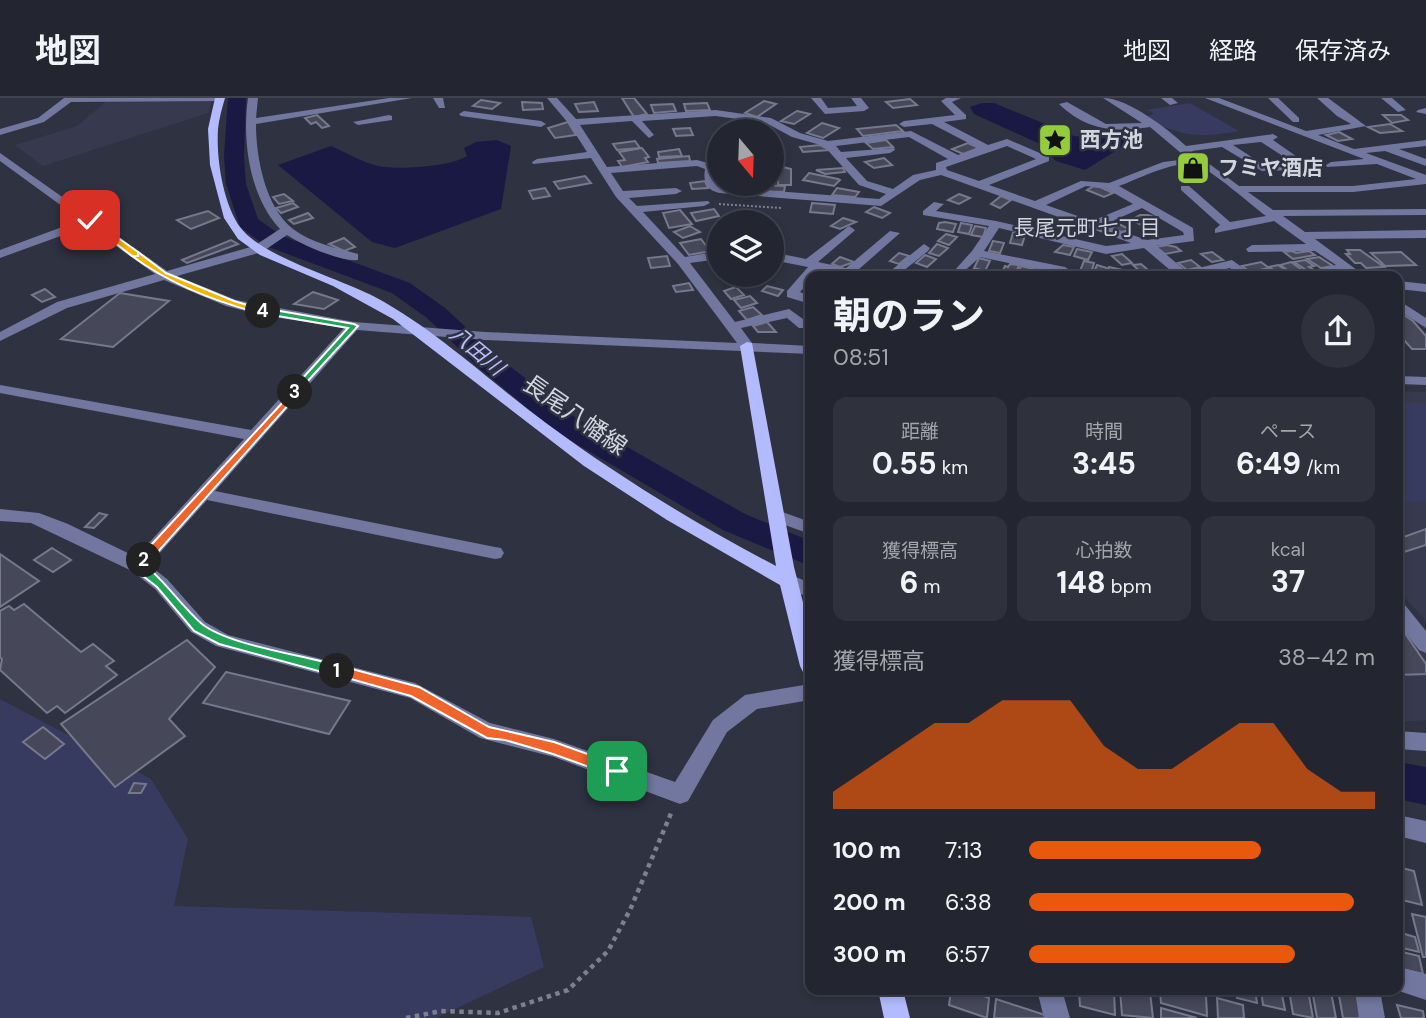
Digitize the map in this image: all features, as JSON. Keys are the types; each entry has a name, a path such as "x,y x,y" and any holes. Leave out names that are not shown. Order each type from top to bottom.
{"main road":[{"name":"長尾八幡線","path":"220,98 213,130 213,145 222,192 233,226 263,246 393,312 564,444 730,550 787,574"},
{"path":"747,346 787,574 805,646"},
{"path":"891,995 897,1018"}],"street":[{"path":"0,132 41,120 69,98 220,98"},
{"path":"253,98 250,122 257,166 267,203 287,230 354,257"},
{"path":"250,122 355,102 370,104 407,98"},
{"path":"552,98 571,119 620,195 682,261 747,346"},
{"path":"816,98 825,111 864,108 856,98"},
{"path":"904,124 963,117 946,101 956,98"},
{"path":"1108,98 1152,124 1197,161 1218,173 1236,189 1352,271"},
{"path":"1210,98 1299,128 1426,180"},
{"path":"1273,98 1299,128"},
{"path":"1183,149 1264,139 1299,128 1361,126 1340,114 1322,98"},
{"path":"1385,98 1401,110"},
{"path":"370,104 373,120"},
{"path":"1066,109 1098,127 1116,129 1152,124"},
{"path":"464,114 537,127 571,119 716,113 768,120 834,150 890,150"},
{"path":"358,122 389,118"},
{"path":"635,118 649,135"},
{"path":"934,121 986,149"},
{"path":"834,150 911,134 957,159"},
{"path":"1224,144 1262,168 1298,167 1301,163 1264,139"},
{"path":"942,173 940,165 1007,142 1045,159 980,185"},
{"path":"1353,151 1426,143"},
{"path":"1384,147 1426,163"},
{"path":"834,150 863,183 892,193"},
{"path":"537,162 595,154"},
{"path":"0,156 163,275 241,306 354,326 485,336 805,350"},
{"path":"1110,186 1167,164 1197,161"},
{"path":"1331,165 1380,162"},
{"path":"607,176 698,163 710,167 709,177 713,187 719,190 881,203 917,177 942,173 1038,204 1146,244 1178,271"},
{"path":"607,176 686,174"},
{"path":"1236,189 1353,188 1426,180"},
{"path":"938,204 927,213 996,224 1105,250 1190,238 1189,229 1144,207 1110,186 1086,183 1038,204"},
{"path":"1185,188 1223,228 1275,215 1426,212"},
{"path":"620,195 676,191"},
{"path":"783,208 786,194"},
{"path":"1095,224 1165,201"},
{"path":"634,210 704,203"},
{"path":"1402,212 1426,233"},
{"path":"0,254 90,220"},
{"path":"960,271 977,253 996,224"},
{"path":"0,337 62,305 263,246 287,230"},
{"path":"808,271 849,230"},
{"path":"784,258 849,271 894,233"},
{"path":"1303,236 1426,233"},
{"path":"1252,249 1318,247"},
{"path":"896,271 924,248"},
{"path":"977,253 1065,271"},
{"path":"682,261 707,257"},
{"path":"1198,271 1227,261 1241,271"},
{"path":"1327,271 1346,267"},
{"path":"805,275 792,294 805,298"},
{"path":"1403,286 1426,288"},
{"path":"1403,308 1426,324"},
{"path":"734,326 789,313 804,325"},
{"path":"138,566 354,326"},
{"path":"1403,380 1426,381"},
{"path":"0,389 255,436"},
{"path":"204,494 495,553"},
{"path":"0,515 33,517 62,528 138,566 161,584 198,627 223,640 415,691 487,732 505,734 554,748 680,794 720,726 752,701 805,693"},
{"path":"777,518 805,526"},
{"path":"787,574 805,587"},
{"path":"1403,616 1426,645"},
{"path":"1403,740 1426,742"},
{"path":"1403,826 1426,832"},
{"path":"1403,980 1426,987"},
{"path":"1050,995 1057,1018"},
{"path":"1368,995 1372,1018"}],"path":[{"path":"704,203 783,208"},
{"path":"407,1018 441,1011 498,1013 568,990 608,951 630,910 680,794"}],"shaded area":[{"path":"107,101 212,101 208,113 43,166 15,145 77,126"},
{"path":"994,103 1074,136 1125,140 1122,147 1085,170 1056,161 1040,144 974,114 970,107"},
{"path":"1190,103 1239,131 1212,135 1190,134 1145,118 1154,113 1146,110"},
{"path":"497,140 511,146 501,209 395,248 372,242 278,165 331,146 378,166 424,167 459,160 467,156 464,148 476,142"},
{"path":"1403,391 1426,392 1426,621 1403,596"},
{"path":"1403,403 1426,403 1426,501 1403,501"},
{"path":"1403,624 1426,649 1426,720 1403,722"},
{"path":"0,699 151,779 188,839 174,906 531,917 544,967 436,1018 0,1018"}],"building":[{"path":"622,98 634,98 647,114 634,117"},
{"path":"910,99 917,105 893,108 886,102"},
{"path":"481,100 500,103 492,109 473,106"},
{"path":"764,101 776,104 757,117 745,113"},
{"path":"522,102 542,103 543,109 523,110"},
{"path":"594,102 598,111 579,112 575,104"},
{"path":"707,103 710,110 686,111 684,104"},
{"path":"673,104 676,111 654,113 651,105"},
{"path":"797,111 810,114 794,124 784,122"},
{"path":"317,115 329,126 322,128 316,122 311,124 305,118"},
{"path":"1383,115 1401,115 1408,120 1392,123"},
{"path":"568,122 576,135 555,138 548,128"},
{"path":"822,123 839,128 823,138 807,133"},
{"path":"1390,124 1402,131 1380,133 1368,127"},
{"path":"896,125 903,131 863,136 857,129"},
{"path":"690,128 693,135 676,136 673,129"},
{"path":"1339,132 1352,139 1338,141 1326,135"},
{"path":"886,140 893,147 873,149 866,143"},
{"path":"635,141 640,148 617,150 613,144"},
{"path":"968,143 979,148 963,154 952,149"},
{"path":"820,145 830,150 803,152 800,147"},
{"path":"642,148 649,157 645,158 648,162 622,167 618,161 625,160 619,152"},
{"path":"679,149 682,156 659,157 658,152"},
{"path":"689,156 690,161 658,163 657,159"},
{"path":"884,158 892,165 874,168 865,162"},
{"path":"784,167 791,169 791,185 784,185"},
{"path":"843,168 845,172 825,174 816,170"},
{"path":"809,173 840,180 834,186 803,180"},
{"path":"585,176 591,183 559,189 554,182"},
{"path":"705,181 707,188 692,189 690,183"},
{"path":"1094,186 1113,193 1104,197 1087,190"},
{"path":"545,188 550,196 533,199 529,191"},
{"path":"837,188 859,192 855,197 832,195"},
{"path":"284,194 293,201 279,204 273,197"},
{"path":"959,194 970,198 959,204 948,200"},
{"path":"1001,196 1011,200 1000,208 991,204"},
{"path":"293,203 298,207 281,213 276,208"},
{"path":"812,203 835,205 833,214 810,212"},
{"path":"874,207 890,213 882,218 866,212"},
{"path":"680,210 692,224 669,228 663,213"},
{"path":"707,210 707,219 696,221 691,213"},
{"path":"208,211 219,218 191,229 177,220"},
{"path":"308,213 313,218 294,224 289,220"},
{"path":"1140,215 1157,218 1144,226 1131,220"},
{"path":"843,218 856,222 840,229 831,226"},
{"path":"1113,221 1130,230 1121,232 1105,224"},
{"path":"939,223 956,224 953,232 937,229"},
{"path":"961,223 972,225 969,234 958,232"},
{"path":"690,226 700,232 683,238 674,232"},
{"path":"975,226 986,228 983,237 971,235"},
{"path":"1013,233 1025,235 1022,245 1010,243"},
{"path":"946,234 957,237 949,245 938,241"},
{"path":"344,238 355,247 344,251 329,244"},
{"path":"701,239 707,252 689,255 680,243"},
{"path":"231,240 238,244 187,263 182,260"},
{"path":"993,241 1004,243 1000,253 989,251"},
{"path":"937,244 948,248 939,256 929,253"},
{"path":"1063,245 1074,247 1070,255 1055,252"},
{"path":"1167,245 1181,251 1165,254 1156,247"},
{"path":"1077,249 1092,252 1088,260 1074,256"},
{"path":"1347,250 1360,250 1384,267 1366,268 1361,263 1355,263 1346,254 1350,254"},
{"path":"1309,251 1315,255 1293,259 1284,252"},
{"path":"1212,252 1223,260 1212,262 1201,254"},
{"path":"1401,252 1416,265 1385,266 1371,253"},
{"path":"899,253 909,256 899,264 890,261"},
{"path":"1122,254 1132,263 1122,265 1112,256"},
{"path":"925,255 936,259 927,267 916,263"},
{"path":"667,256 670,266 651,268 648,258"},
{"path":"840,257 854,262 840,267 832,264"},
{"path":"1319,257 1333,266 1321,268 1307,259"},
{"path":"979,258 990,261 985,271 974,268"},
{"path":"1191,260 1200,267 1187,270 1178,263"},
{"path":"1305,260 1314,266 1309,267 1314,270 1308,271 1294,262"},
{"path":"1084,261 1094,263 1092,271 1080,271"},
{"path":"1261,262 1269,268 1249,271 1242,266"},
{"path":"1291,262 1304,271 1289,271 1280,265"},
{"path":"1010,264 1019,265 1017,271 1002,271 1005,266"},
{"path":"1141,264 1149,271 1140,271 1133,265"},
{"path":"1097,265 1107,268 1106,271 1094,271"},
{"path":"1278,265 1287,271 1275,271 1269,267"},
{"path":"1021,266 1034,269 1033,271 1019,271"},
{"path":"1109,267 1123,271 1108,271"},
{"path":"689,283 693,290 676,292 673,286"},
{"path":"736,287 744,295 731,299 724,291"},
{"path":"766,287 783,290 778,296 762,291"},
{"path":"45,289 55,297 42,302 32,295"},
{"path":"313,292 338,300 324,309 294,304"},
{"path":"120,293 169,301 113,347 61,339"},
{"path":"750,296 757,303 741,308 734,300"},
{"path":"753,307 762,315 747,320 739,311"},
{"path":"1403,314 1426,336 1426,349 1412,349 1404,340"},
{"path":"767,322 776,332 758,332 753,326"},
{"path":"99,513 107,515 94,528 85,527"},
{"path":"1426,529 1426,545 1403,552 1403,537"},
{"path":"52,548 71,560 53,572 34,560"},
{"path":"0,554 39,581 0,607"},
{"path":"24,604 81,652 93,644 114,661 106,666 117,675 65,713 57,706 47,713 0,670 0,611 9,606 14,610"},
{"path":"1403,630 1426,664 1426,674 1403,675"},
{"path":"187,640 215,667 169,719 185,736 115,787 61,724"},
{"path":"226,672 350,701 329,734 203,703"},
{"path":"43,727 64,744 45,759 23,742"},
{"path":"134,783 146,784 141,793 129,793"},
{"path":"1403,868 1414,871 1422,905 1403,900"},
{"path":"1412,914 1426,917 1426,957 1423,957"},
{"path":"1403,933 1415,937 1419,952 1403,948"},
{"path":"1403,952 1419,956 1423,974 1403,969"},
{"path":"950,995 981,995 989,998 987,1018 949,1005"},
{"path":"1079,995 1114,995 1115,1015 1080,1006"},
{"path":"1120,995 1150,995 1153,1018 1122,1015"},
{"path":"1160,995 1206,995 1207,1016 1161,1003"},
{"path":"1237,995 1256,995 1257,1003 1237,998"},
{"path":"1262,995 1282,995 1285,1010 1263,1005"},
{"path":"1290,995 1309,995 1313,1018 1293,1014"},
{"path":"1313,995 1332,995 1336,1018 1317,1018"},
{"path":"1339,995 1357,995 1361,1018 1343,1018"},
{"path":"1217,998 1243,1005 1244,1018 1218,1018"},
{"path":"996,999 1045,1015 1045,1018 994,1018"},
{"path":"1397,1005 1423,1011 1424,1018 1401,1018"},
{"path":"1161,1008 1197,1018 1161,1018"}],"waterway":[{"name":"八田川","path":"237,98 234,156 236,184 248,222 274,241 401,288 436,313 488,362 566,425 734,522 805,552"},
{"path":"1403,781 1426,786"}],"place":[{"name":"西方池","path":"1055,140"},
{"name":"フミヤ酒店","path":"1193,168"}],"district":[{"name":"長尾元町七丁目","path":"1087,228"}],"route":[{"path":"90,220 163,275 196,289 231,303 262,311 354,326 138,566 161,584 198,627 223,640 415,691 487,732 505,734 554,748 617,771"}]}
